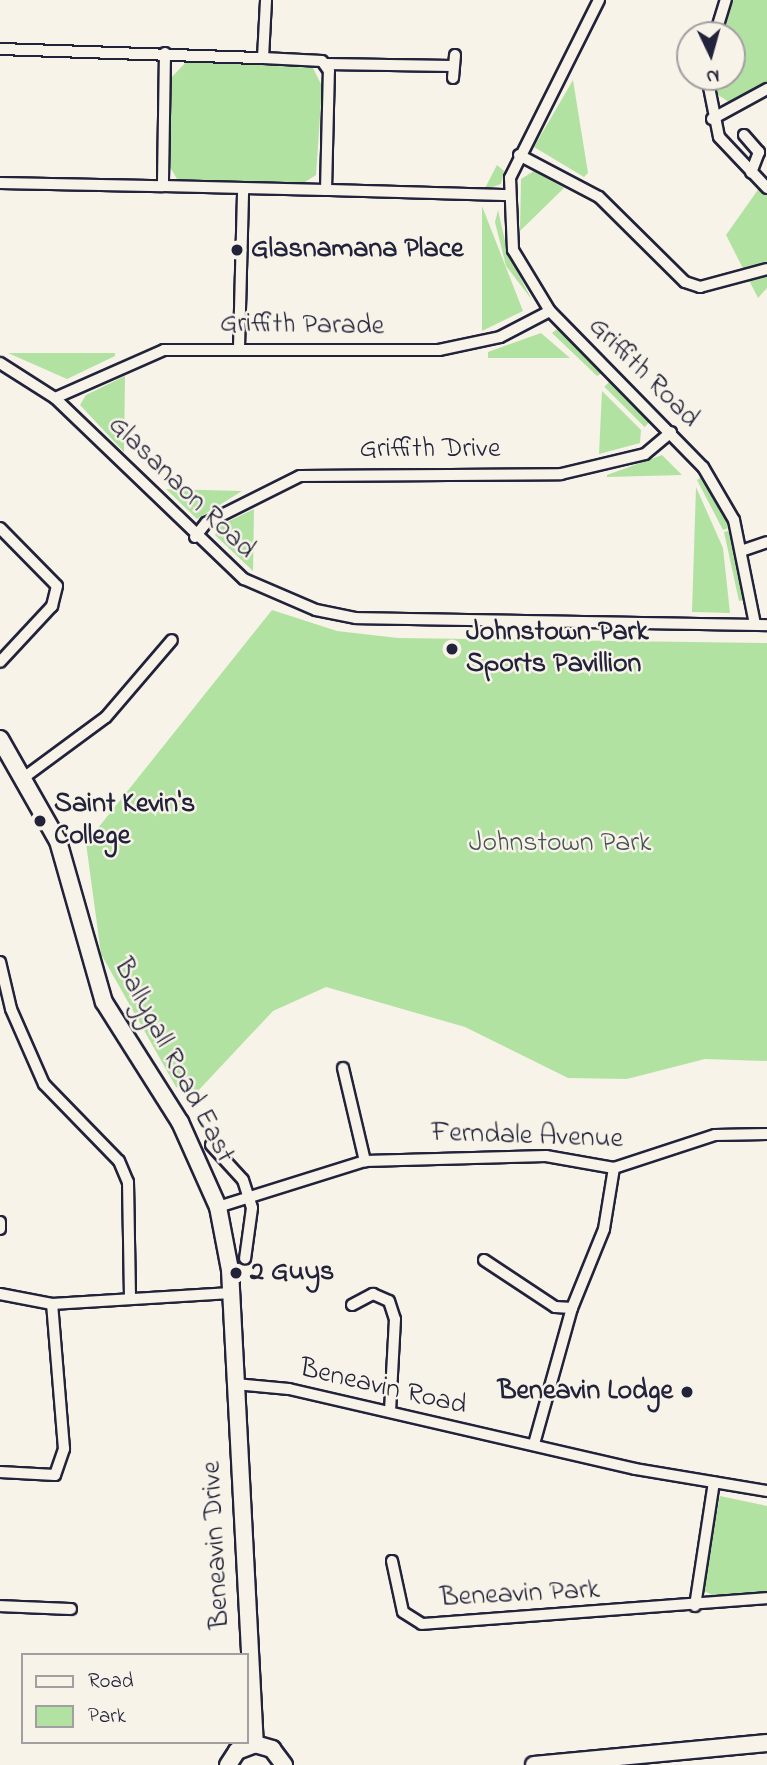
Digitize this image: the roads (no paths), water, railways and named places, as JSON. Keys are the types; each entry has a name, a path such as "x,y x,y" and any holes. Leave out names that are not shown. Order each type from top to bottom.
{"street":[{"path":"263,58 266,0"},
{"name":"Griffith Road","path":"599,0 578,52 519,155 507,195 513,250 550,311 703,467 744,550 761,625"},
{"path":"719,21 726,0"},
{"path":"0,49 165,53 326,64 453,61 453,78"},
{"path":"163,187 165,53"},
{"path":"326,64 326,190"},
{"path":"712,119 767,89"},
{"path":"709,91 712,119 751,173 767,188"},
{"path":"744,135 759,152 751,173"},
{"path":"519,155 599,197 685,282 700,287 767,269"},
{"path":"0,183 507,195"},
{"path":"239,347 243,190"},
{"name":"Griffith Parade","path":"55,398 140,356 239,347 439,350 500,337 550,311"},
{"name":"Glasanaon Road","path":"0,363 55,398 195,537 257,587 356,618 761,625"},
{"name":"Griffith Drive","path":"195,537 206,523 300,476 561,474 645,454 671,432"},
{"path":"0,528 57,586 52,606 0,662"},
{"path":"744,550 767,542"},
{"path":"26,776 106,717 172,640"},
{"name":"Ballygall Road East","path":"0,739 26,776 58,841 104,1002 180,1122 218,1207 231,1293 235,1384"},
{"path":"0,962 4,991 44,1084 119,1161 128,1182 130,1297"},
{"path":"343,1068 365,1161"},
{"name":"Ferndale Avenue","path":"218,1207 365,1161 546,1156 614,1168 715,1135 767,1134"},
{"path":"211,1145 243,1180 248,1196 245,1259"},
{"path":"534,1444 572,1308 604,1229 614,1168"},
{"path":"0,1222 0,1229"},
{"path":"484,1259 555,1307 572,1308"},
{"path":"0,1294 52,1304 130,1297 231,1293"},
{"path":"352,1305 382,1294 392,1310 390,1411"},
{"path":"0,1472 55,1475 64,1449 52,1304"},
{"name":"Beneavin Road","path":"235,1384 390,1411 534,1444 767,1491"},
{"name":"Beneavin Drive","path":"235,1384 255,1744"},
{"path":"695,1606 714,1482"},
{"name":"Beneavin Park","path":"392,1561 403,1612 422,1624 695,1606 767,1598"},
{"path":"0,1606 71,1609"},
{"path":"534,1765 767,1743"},
{"path":"228,1765 237,1751 255,1744 272,1749 284,1765"}],"place":[{"name":"Glasnamana Place","path":"237,250"},
{"name":"Johnstown Park Sports Pavillion","path":"452,649"},
{"name":"Saint Kevin's College","path":"40,821"},
{"name":"2 Guys","path":"236,1273"},
{"name":"Beneavin Lodge","path":"687,1392"}],"park label":[{"name":"Johnstown Park","path":"560,844"}]}
